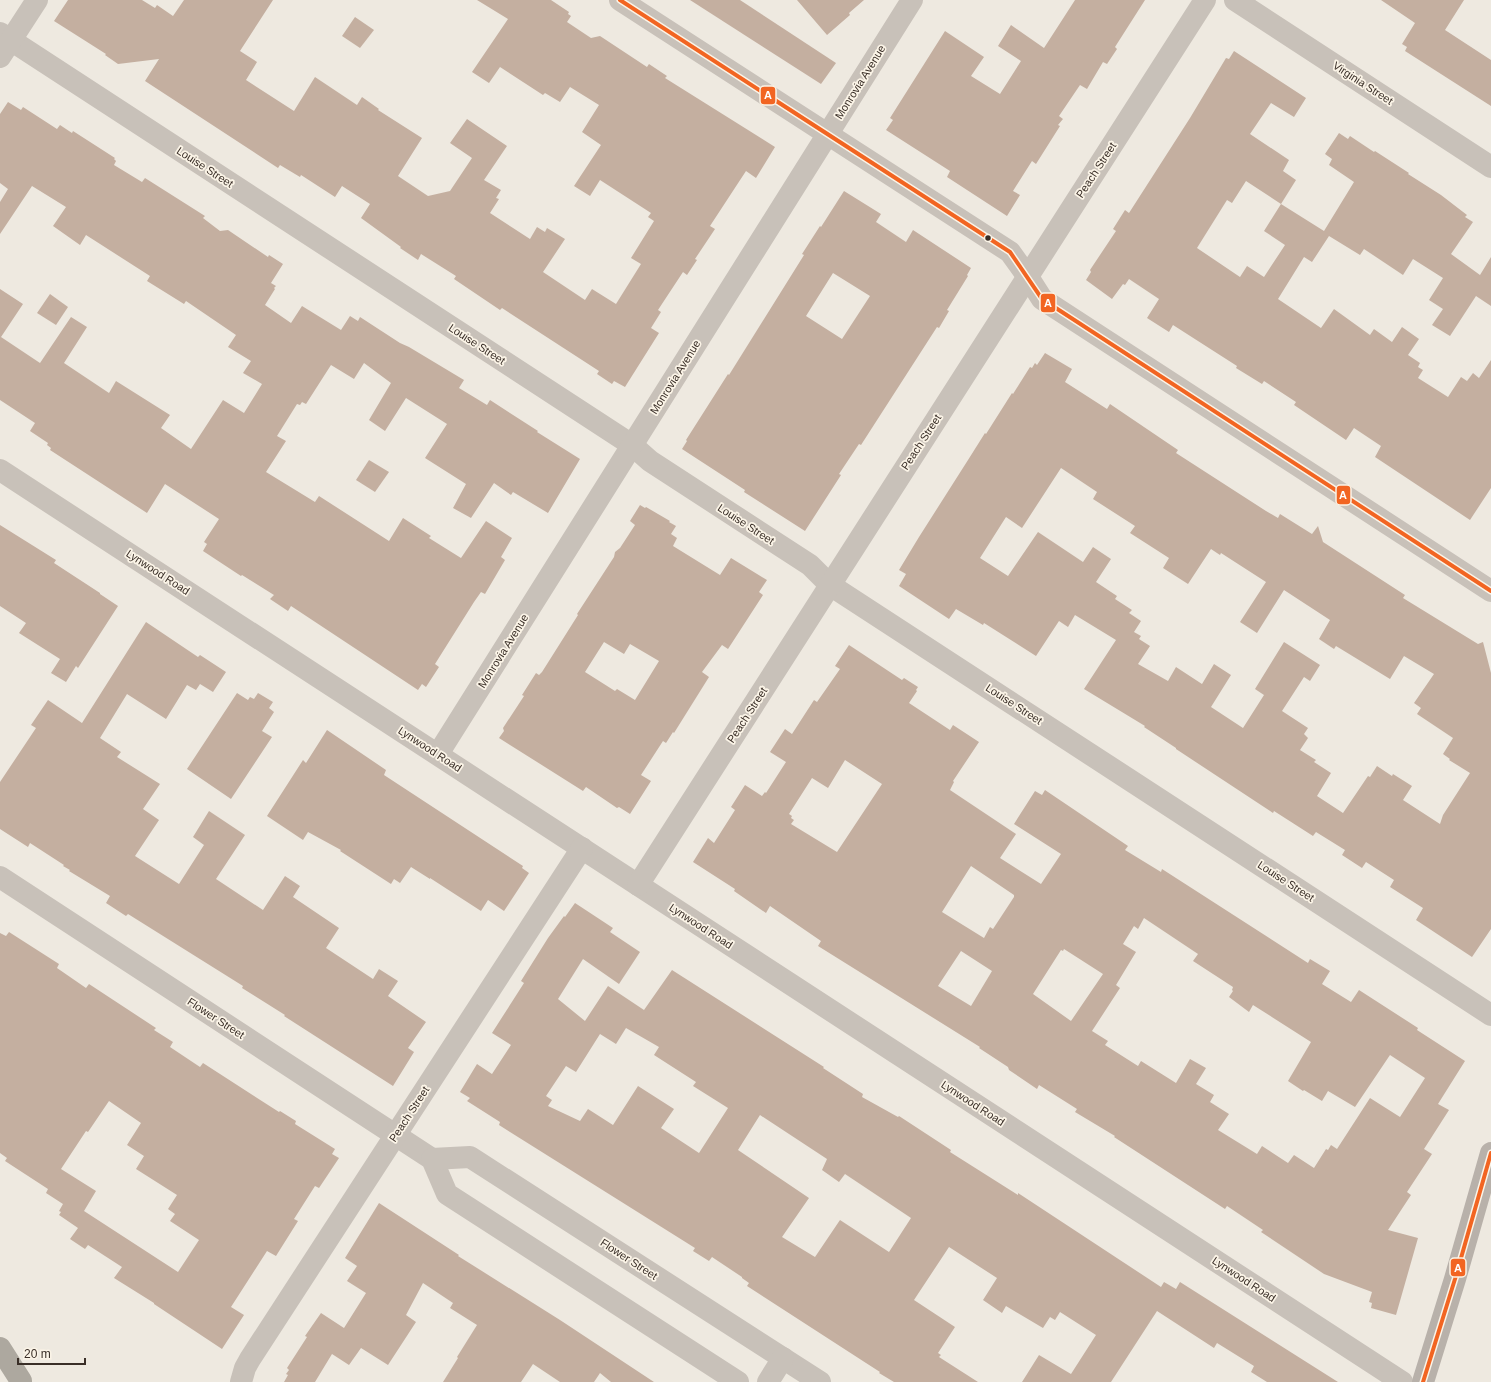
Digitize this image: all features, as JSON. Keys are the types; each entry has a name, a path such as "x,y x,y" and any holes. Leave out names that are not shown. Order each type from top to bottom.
{"highway":[{"path":"0,1348 21,1382"},
{"path":"0,1362 21,1382"}],"main road":[{"path":"1423,1382 1455,1279 1491,1153"}],"street":[{"path":"4,43 37,0"},
{"path":"620,0 1010,252 1028,276 1042,299 1491,591"},
{"name":"Monrovia Avenue","path":"438,754 912,0"},
{"name":"Peach Street","path":"638,885 1205,0"},
{"name":"Virginia Street","path":"1235,0 1491,167"},
{"name":"Louise Street","path":"4,43 632,445 650,461 810,565 830,585 1491,1015"},
{"name":"Lynwood Road","path":"0,470 1402,1382"},
{"name":"Peach Street","path":"241,1382 245,1368 250,1359 582,848"},
{"name":"Flower Street","path":"0,877 396,1134 432,1159 470,1157 820,1382"},
{"path":"432,1159 447,1194 738,1382"},
{"path":"768,1382 783,1358"}],"building":[{"path":"68,0 142,0 155,8 157,5 173,16 184,0 273,0 240,51 257,62 246,80 294,111 315,77 357,105 362,97 379,109 378,110 422,138 398,176 428,196 450,191 472,158 450,143 467,119 507,146 484,180 501,190 496,198 499,199 490,213 530,239 537,227 545,232 547,228 565,239 543,272 585,300 592,289 616,304 641,264 631,258 654,221 648,217 651,213 600,180 590,196 574,186 601,145 582,132 599,105 570,87 560,102 545,93 543,95 500,67 489,83 472,72 508,19 477,0 551,0 569,12 568,14 571,16 567,22 591,38 600,36 647,67 649,64 667,76 665,78 775,147 756,178 746,171 710,226 715,229 695,259 697,260 687,275 683,272 658,310 661,312 651,328 659,333 625,387 614,381 612,384 597,374 599,371 502,308 500,310 454,279 456,276 421,254 418,260 400,248 401,247 361,218 370,204 342,186 335,197 301,175 300,177 280,165 278,168 145,81 159,59 118,64 105,55 106,54 54,21"},
{"path":"690,0 740,0 836,63 821,84"},
{"path":"797,0 864,0 849,13 850,15 827,35"},
{"path":"1075,0 1145,0 1115,47 1117,49 1107,64 1103,62 1087,89 1080,85 1059,116 1063,119 1058,125 1060,126 1036,164 1032,161 1013,191 1020,195 1007,216 947,177 950,171 886,130 893,120 890,118 945,31 984,57 971,76 1000,94 1021,61 998,46 1011,25 1044,48"},
{"path":"1381,0 1464,0 1445,30 1491,60 1491,106 1405,51 1407,47 1402,44 1415,23"},
{"path":"355,17 374,30 360,48 342,36"},
{"path":"1234,51 1306,98 1294,117 1271,103 1250,134 1289,160 1283,171 1296,180 1281,204 1324,231 1354,182 1329,165 1332,159 1325,154 1339,133 1348,139 1350,136 1374,152 1375,151 1441,195 1467,215 1465,217 1473,222 1451,254 1480,275 1491,257 1491,306 1476,296 1450,336 1432,325 1443,309 1429,300 1443,278 1413,259 1403,275 1364,249 1360,255 1329,236 1312,262 1304,257 1278,299 1321,328 1334,309 1370,335 1374,329 1392,342 1402,327 1419,339 1408,355 1420,363 1418,367 1423,370 1418,378 1448,397 1461,377 1467,381 1473,373 1479,378 1491,360 1491,488 1470,520 1375,457 1381,446 1354,428 1346,440 1294,405 1296,402 1264,381 1262,384 1236,368 1237,366 1173,325 1169,332 1147,318 1159,299 1129,279 1125,285 1123,284 1112,299 1086,280 1091,272 1090,270 1116,231 1113,229 1125,210 1129,213 1190,118 1226,58 1229,59","holes":["1246,181 1281,204 1264,231 1285,245 1264,277 1247,266 1240,277 1197,248 1227,200 1232,203"]},
{"path":"8,102 21,110 23,107 57,129 60,125 72,133 73,131 115,158 114,159 116,161 114,165 142,182 145,178 205,216 203,218 220,231 228,230 268,257 269,255 283,264 271,283 276,286 265,305 291,323 302,306 341,330 350,316 358,321 360,317 400,343 464,380 459,388 487,405 490,400 580,459 548,513 513,492 511,495 494,483 471,518 453,508 466,484 425,458 447,424 406,398 385,431 369,420 391,383 364,363 354,379 331,365 306,404 302,402 300,405 297,404 277,436 286,441 266,472 315,502 319,496 389,541 403,518 431,536 429,538 461,558 486,521 512,538 501,557 505,560 485,594 481,592 435,664 439,667 426,687 422,684 418,690 291,606 288,611 270,599 274,595 242,575 241,576 203,551 207,544 204,542 219,519 165,484 147,513 50,450 51,448 47,445 48,443 30,431 35,423 0,400 0,289 23,304 1,337 40,363 71,317 87,327 64,363 109,393 116,381 170,415 161,428 191,449 223,400 244,413 262,384 243,373 251,361 228,347 236,335 186,301 184,304 147,281 150,276 86,235 80,245 53,226 66,207 32,186 0,234 0,202 8,189 0,183 0,114"},
{"path":"844,191 881,214 876,222 906,242 913,230 971,268 967,275 968,276 947,310 949,311 939,328 937,327 861,445 859,444 839,474 841,475 805,531 744,492 745,490 682,449 687,441 686,440 728,374 729,375 804,255 802,254 820,226 821,227","holes":["833,273 870,296 842,339 806,316"]},
{"path":"50,294 68,307 56,325 37,313"},
{"path":"1045,353 1072,369 1065,382 1107,409 1110,404 1178,450 1176,453 1278,518 1280,514 1312,534 1318,526 1323,542 1405,595 1403,598 1478,644 1483,642 1491,673 1491,929 1472,957 1416,920 1423,908 1390,887 1394,880 1366,862 1362,868 1342,855 1345,850 1316,832 1313,836 1274,811 1273,813 1176,749 1144,727 1145,726 1084,689 1116,640 1075,615 1068,627 1059,621 1036,656 984,623 983,625 956,609 949,619 899,586 906,574 899,570 919,537 1012,393 1013,394 1030,367 1032,368 1035,363 1037,365","holes":["1061,468 1097,492 1093,499 1135,526 1130,533 1169,558 1163,568 1188,584 1211,549 1220,555 1221,553 1266,582 1240,622 1257,633 1284,590 1330,620 1319,639 1334,649 1336,646 1390,679 1404,656 1434,674 1414,703 1421,708 1417,714 1453,738 1443,754 1450,759 1449,760 1470,773 1443,815 1440,824 1403,800 1412,786 1393,774 1392,776 1377,766 1370,777 1368,776 1343,813 1317,796 1331,773 1314,762 1316,760 1300,750 1308,738 1304,734 1308,728 1282,711 1304,677 1310,681 1320,665 1284,642 1255,689 1264,695 1243,728 1211,707 1231,675 1214,664 1202,684 1176,667 1168,681 1138,664 1150,646 1139,639 1141,636 1134,632 1141,621 1129,613 1132,610 1115,599 1117,596 1096,582 1111,559 1093,547 1083,562 1038,532 1008,576 980,558 1006,517 1022,528"]},
{"path":"369,460 389,472 375,492 356,480"},
{"path":"640,505 645,508 646,507 676,526 671,534 677,538 673,546 720,575 731,558 767,580 759,592 763,595 728,649 722,645 702,672 709,677 674,733 673,732 666,743 663,741 641,775 651,781 630,814 619,807 617,808 586,787 583,791 499,738 504,731 503,728 524,696 522,695 536,673 539,675 542,672 614,557 615,552 620,548 635,525 630,521","holes":["604,642 624,654 630,644 659,661 635,700 617,689 615,691 585,672"]},
{"path":"0,525 56,560 54,563 118,606 78,668 76,666 66,682 51,673 60,659 19,633 26,623 0,606"},
{"path":"146,622 198,657 200,655 226,672 213,692 200,684 196,690 187,685 166,719 127,694 100,738 121,752 117,757 160,784 143,809 159,820 135,856 179,884 204,845 193,837 209,811 245,835 216,879 263,910 285,876 300,886 293,897 339,928 326,948 373,979 379,969 398,981 388,996 426,1022 408,1048 414,1052 393,1086 242,988 243,986 128,914 126,916 106,903 110,896 69,871 70,870 63,866 64,865 30,843 28,847 0,829 0,782 36,728 31,725 48,700 82,723"},
{"path":"849,645 902,680 904,678 918,687 909,703 950,730 953,725 979,742 953,781 954,782 950,790 1016,834 1000,858 1041,884 1061,854 1014,824 1035,791 1042,795 1045,790 1128,846 1125,850 1161,872 1162,869 1308,963 1310,959 1330,971 1322,984 1351,1002 1359,990 1418,1028 1417,1030 1465,1061 1438,1104 1449,1110 1424,1149 1432,1154 1407,1192 1411,1195 1388,1230 1418,1238 1396,1315 1371,1308 1372,1303 1369,1302 1372,1292 1324,1274 1261,1232 1263,1230 1227,1206 1225,1209 1114,1137 1115,1136 1075,1112 1077,1109 1039,1085 1037,1089 1009,1070 1008,1067 979,1048 980,1047 818,946 821,941 770,906 766,913 734,891 735,889 693,862 708,838 714,843 735,810 731,807 745,785 762,796 765,792 766,793 786,762 770,752 785,729 792,734 814,700 817,702 840,669 835,666","holes":["845,760 882,784 837,852 791,824 794,820 789,814 812,778 828,788","971,866 1014,895 993,929 990,927 984,938 942,912","1144,918 1198,954 1193,961 1233,987 1233,991 1229,997 1249,1012 1253,1005 1311,1042 1288,1081 1322,1101 1328,1091 1355,1107 1390,1055 1425,1078 1400,1117 1370,1098 1337,1149 1331,1145 1328,1150 1326,1149 1314,1168 1294,1155 1288,1163 1262,1146 1257,1154 1218,1130 1229,1114 1210,1102 1214,1095 1196,1084 1206,1068 1190,1059 1176,1083 1141,1061 1138,1066 1105,1045 1108,1041 1092,1031 1120,988 1116,985 1136,952 1123,944 1134,926 1138,929","1064,949 1103,974 1071,1021 1033,994 1061,950 1063,951","961,951 992,971 971,1006 938,986"]},
{"path":"237,693 248,700 250,697 254,699 258,693 273,702 269,708 274,712 262,731 272,737 231,799 187,769"},
{"path":"327,730 386,770 384,775 523,866 522,868 529,873 504,911 488,900 481,911 411,867 400,883 394,879 391,884 340,851 341,850 308,832 303,840 267,816 303,760 306,763"},
{"path":"575,903 613,928 610,932 640,952 619,984 583,959 558,999 585,1021 608,986 644,1010 672,970 824,1067 823,1068 863,1094 862,1097 898,1117 899,1116 951,1150 950,1152 1018,1195 1018,1193 1161,1287 1164,1282 1176,1289 1180,1282 1338,1382 1267,1382 1251,1372 1254,1366 1217,1343 1214,1348 1157,1311 1111,1382 1022,1382 1039,1355 1071,1374 1096,1335 1060,1312 1055,1320 1050,1317 1043,1328 1006,1306 1002,1313 983,1300 997,1278 949,1247 914,1300 955,1327 938,1353 941,1355 939,1357 978,1382 894,1382 879,1373 880,1372 747,1286 749,1283 742,1277 712,1257 709,1261 693,1251 695,1248 499,1125 500,1122 467,1101 470,1098 460,1092 477,1064 492,1074 511,1045 492,1033 524,983 521,981 548,938 564,916 565,917","holes":["626,1028 659,1047 654,1055 696,1082 693,1086 728,1108 699,1153 661,1128 674,1109 638,1086 613,1125 588,1109 580,1121 548,1106 552,1100 546,1096 566,1066 576,1072 600,1034 616,1044","760,1115 827,1159 822,1170 839,1182 845,1174 911,1218 889,1252 840,1220 815,1257 782,1237 809,1198 738,1150"]},
{"path":"9,932 59,964 57,968 86,988 89,984 156,1028 154,1030 173,1042 170,1047 200,1067 203,1063 279,1112 280,1111 296,1121 295,1124 335,1149 332,1154 339,1158 319,1188 315,1186 294,1219 298,1221 276,1256 267,1251 231,1307 244,1315 222,1349 114,1278 122,1267 88,1245 85,1249 70,1239 78,1228 59,1215 61,1212 59,1211 63,1204 46,1193 48,1189 5,1161 7,1158 0,1153 0,933 6,936","holes":["109,1101 141,1123 127,1145 144,1156 136,1169 177,1195 168,1209 175,1214 170,1221 199,1240 178,1272 84,1211 96,1191 61,1169 86,1131 88,1132"]},
{"path":"379,1203 459,1255 458,1256 560,1320 654,1382 611,1382 600,1373 594,1382 560,1382 533,1364 521,1382 443,1382 477,1325 450,1308 453,1303 423,1283 406,1315 416,1322 388,1365 361,1348 349,1365 332,1354 315,1382 284,1382 288,1375 286,1374 289,1370 287,1368 307,1337 305,1336 321,1313 344,1328 366,1293 347,1281 357,1266 345,1258"}],"transit line":[{"name":"A","path":"620,0 1010,252 1042,299 1491,591"},
{"name":"A","path":"1423,1382 1455,1279 1491,1153"}]}
